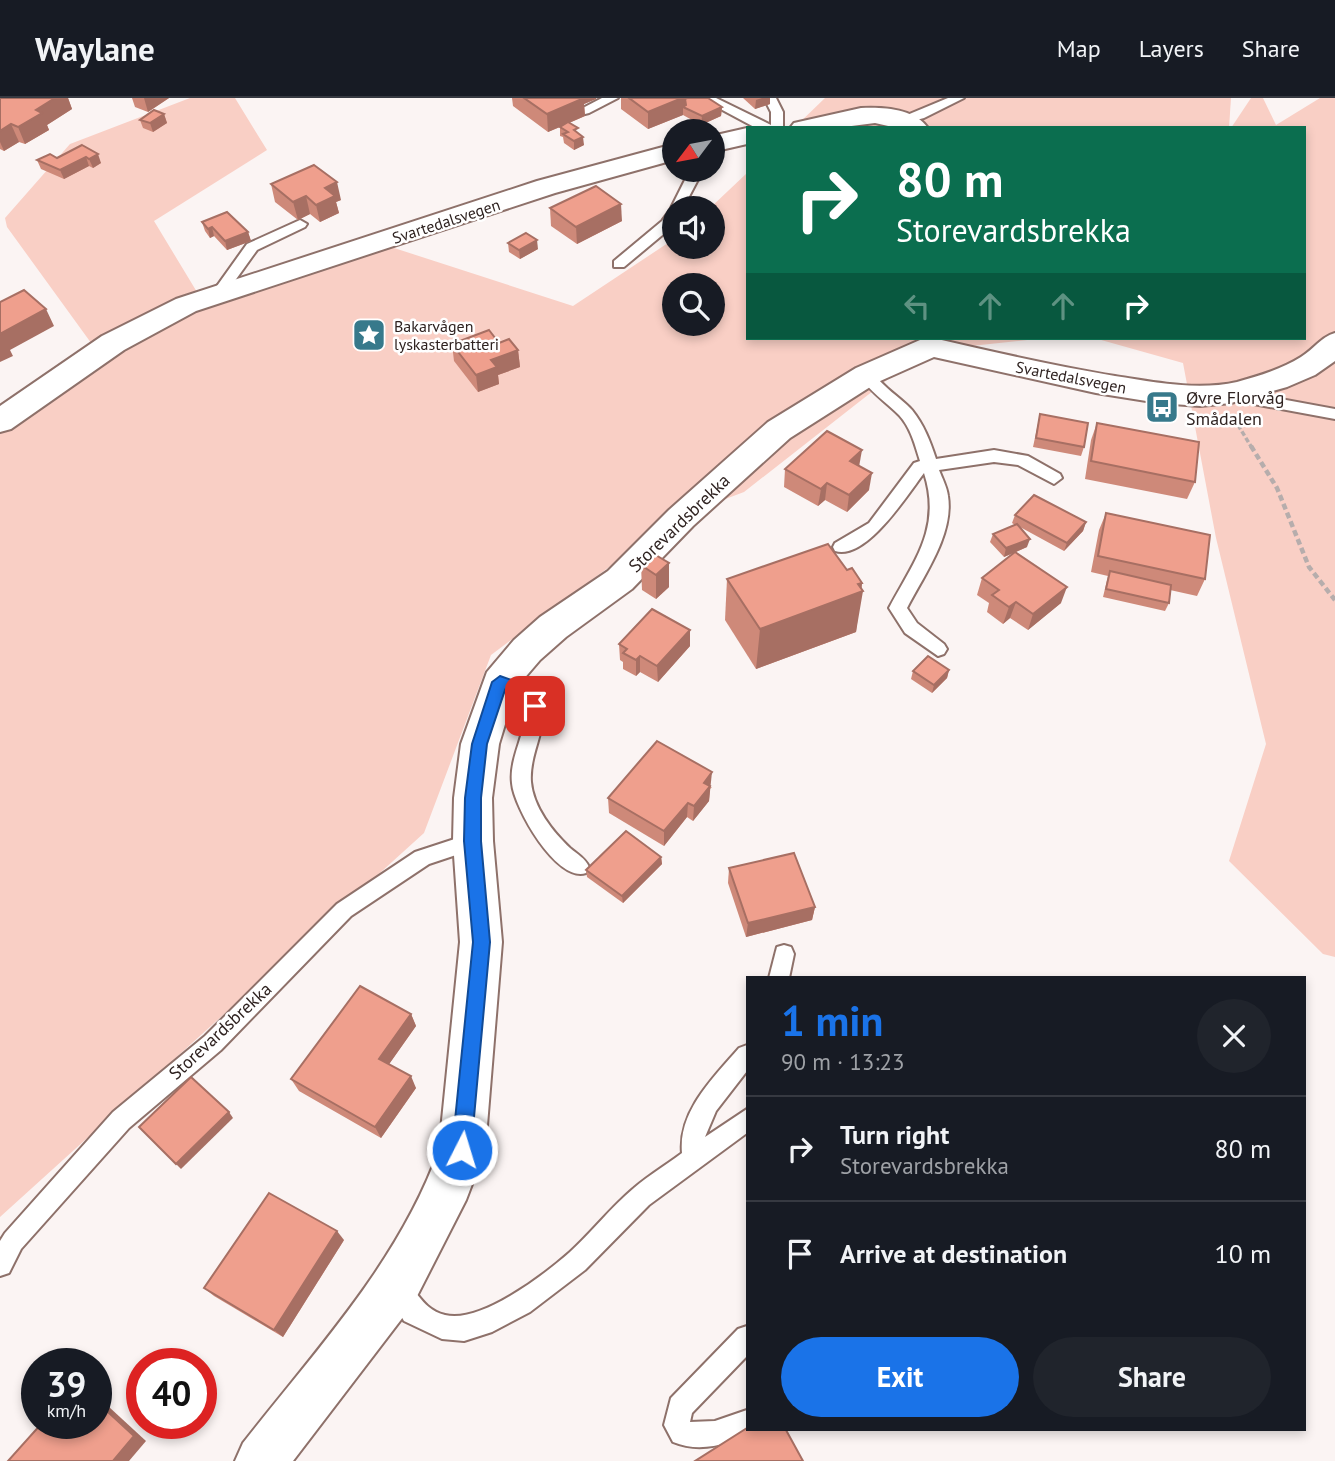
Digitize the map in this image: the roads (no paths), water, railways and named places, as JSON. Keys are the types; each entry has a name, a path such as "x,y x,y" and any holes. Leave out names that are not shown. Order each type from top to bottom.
{"street":[{"path":"814,126 868,116 908,124"},
{"path":"725,141 746,136"},
{"name":"Svartedalsvegen","path":"0,421 113,343 165,315 219,293 310,262 425,229 546,187 662,155"},
{"name":"Svartedalsvegen","path":"927,342 1056,377 1154,393 1217,395 1283,379 1301,371 1335,343"},
{"name":"Storevardsbrekka","path":"261,1461 396,1287 450,1184 462,1150 481,942 473,841 473,798 480,744 500,682 527,650 620,580 681,518 779,430 867,375 927,342"}],"lane":[{"path":"585,110 612,98"},
{"path":"706,98 762,126"},
{"path":"770,98 777,112 777,126"},
{"path":"908,124 920,115 958,98"},
{"path":"219,293 252,247 300,224"},
{"path":"619,264 662,228"},
{"path":"867,375 874,386 912,421 940,496 939,523 929,549 898,608 911,628 938,649"},
{"name":"Svartedalsvegen","path":"1217,395 1335,414"},
{"path":"841,547 875,527 920,467 994,456 1013,458 1035,466 1054,478"},
{"path":"500,682 522,692 535,706 531,741 521,780 524,793 537,821 566,859 579,867"},
{"name":"Storevardsbrekka","path":"0,1264 13,1241 121,1120 213,1043 344,910 422,858 473,841"},
{"path":"779,976 784,954"},
{"path":"694,1160 690,1144 695,1124 746,1056"},
{"path":"396,1287 413,1312 442,1327 464,1329 484,1323 521,1303 577,1262 641,1197 746,1121"},
{"path":"746,1339 680,1407 677,1425 682,1433 696,1437 720,1433 746,1423"}],"place":[{"name":"Bakarvågen lyskasterbatteri","path":"369,335"},
{"name":"Øvre Florvåg Smådalen","path":"1162,407"}]}
